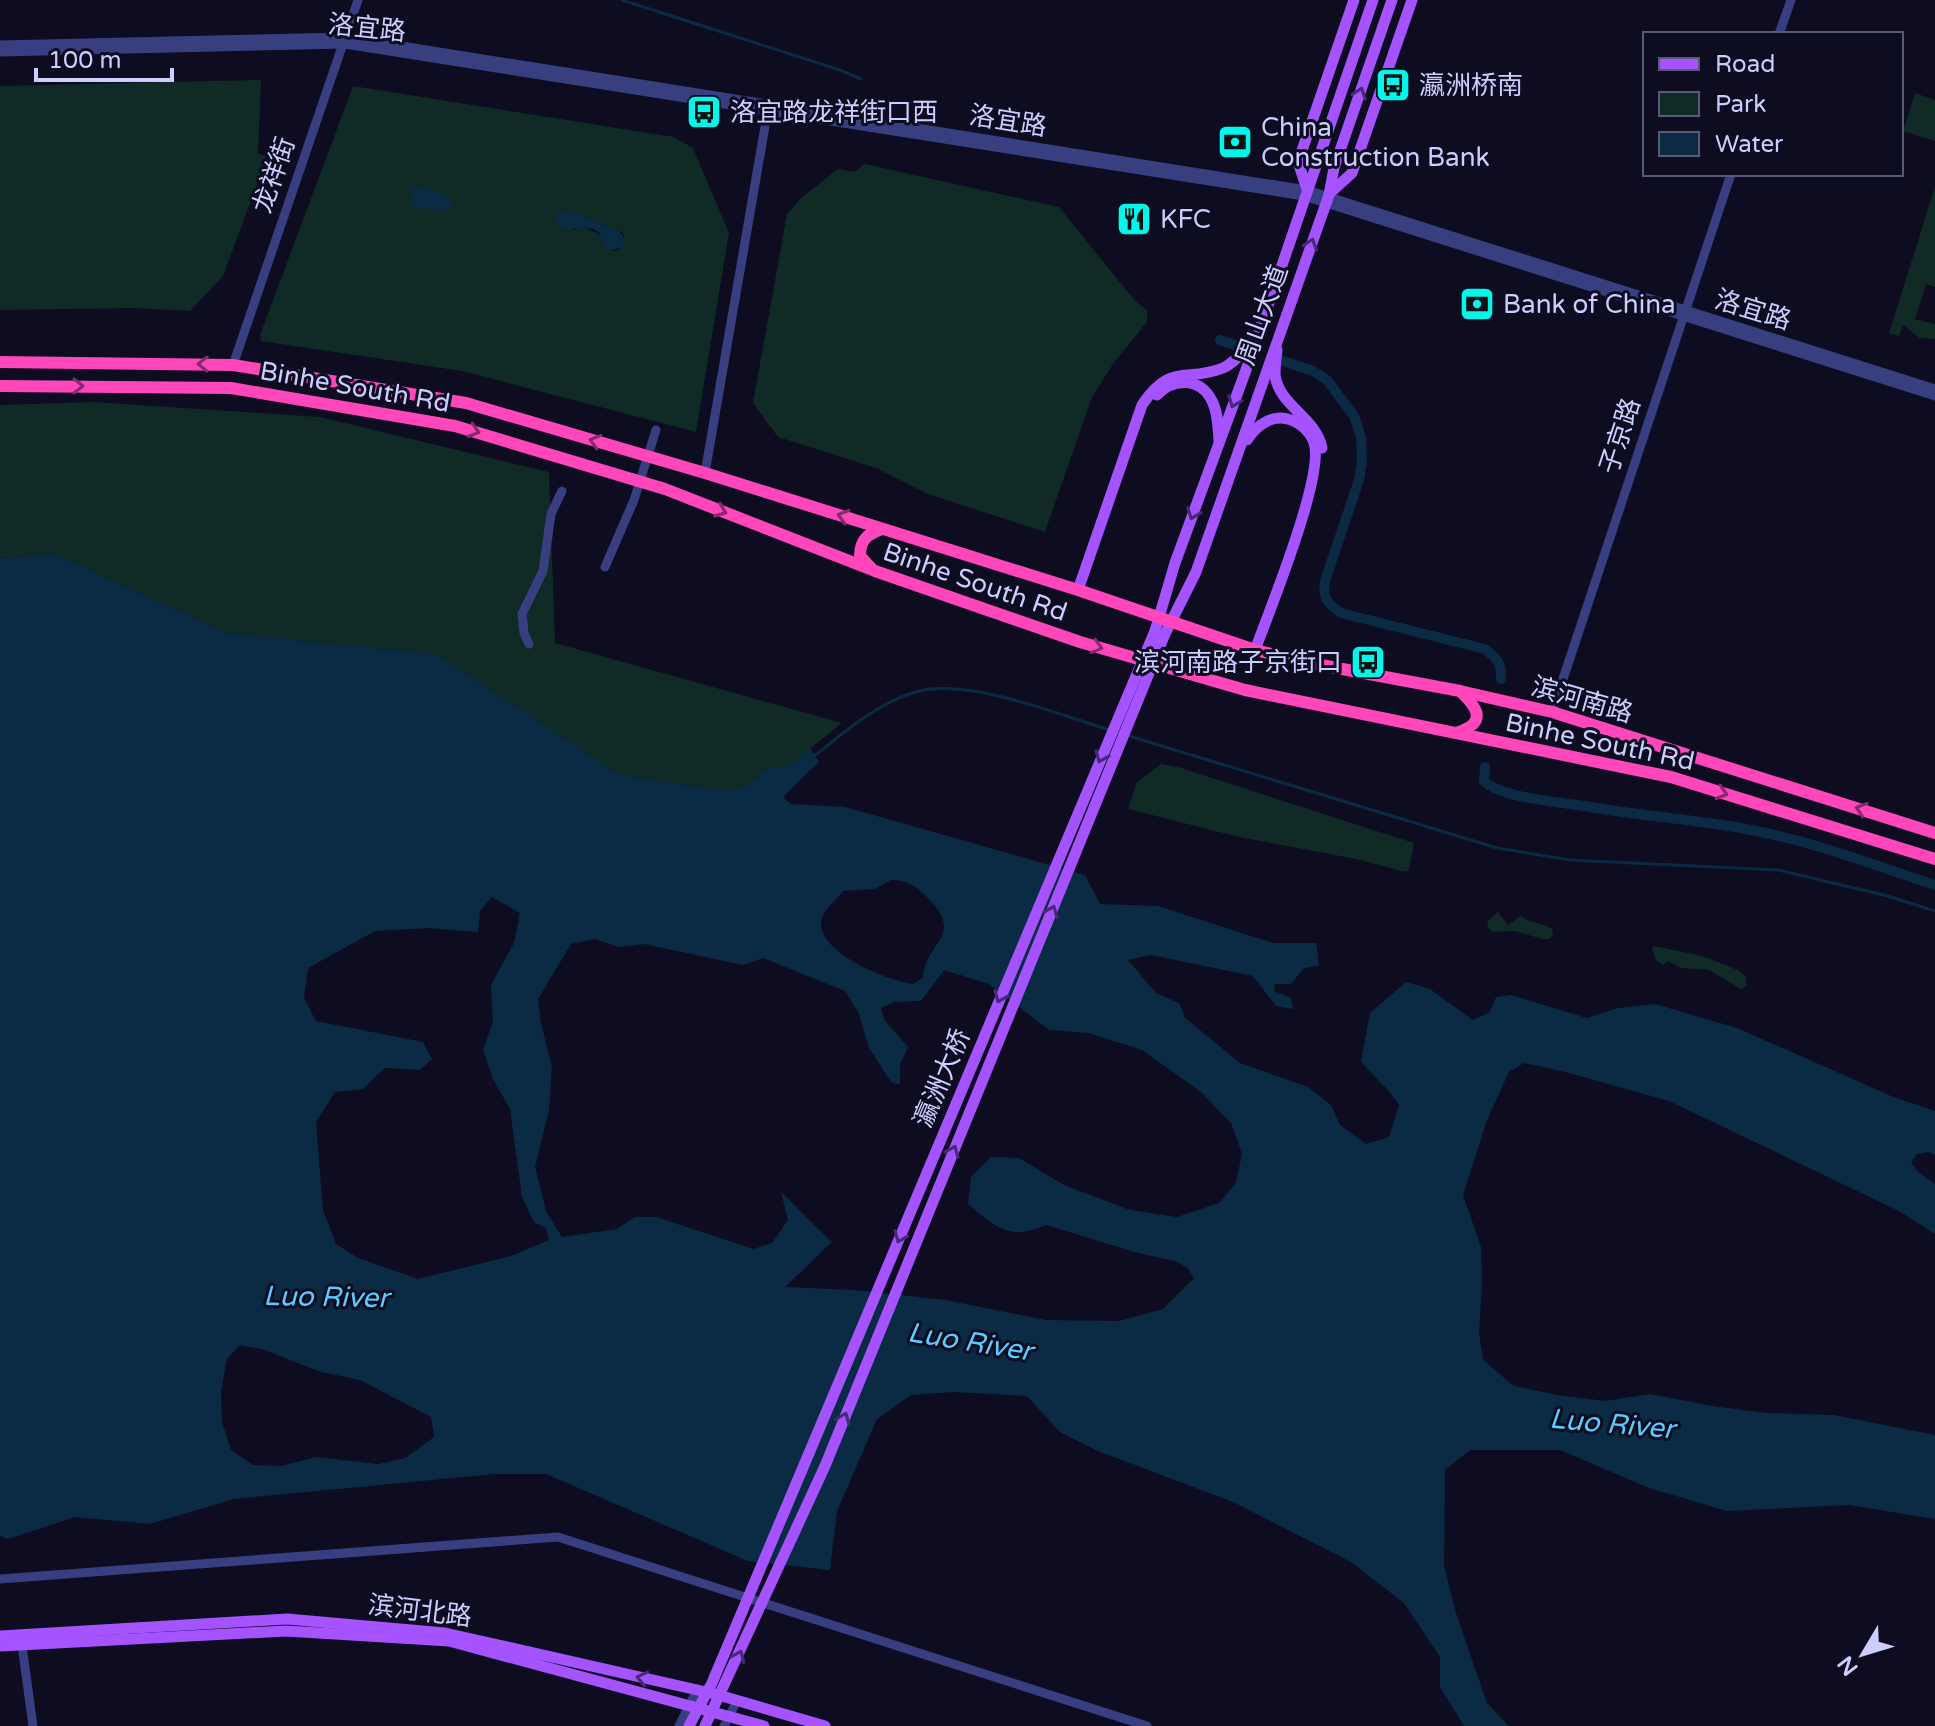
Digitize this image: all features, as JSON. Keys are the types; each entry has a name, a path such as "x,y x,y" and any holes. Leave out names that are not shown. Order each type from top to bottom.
{"highway":[{"name":"Binhe South Rd","path":"0,362 233,365 466,403 705,473 1078,590 1255,650"},
{"name":"Binhe South Rd","path":"0,386 231,388 455,426 665,489 875,571 1080,642 1245,690 1671,777 1935,859"},
{"path":"875,571 860,556 860,545 864,538 882,529"},
{"name":"滨河南路","path":"1255,650 1552,712 1935,833"},
{"path":"1454,734 1467,730 1478,715 1476,707 1460,691"}],"main road":[{"name":"周山大道","path":"1306,193 1298,162 1354,0"},
{"name":"周山大道","path":"1220,441 1373,0"},
{"name":"周山大道","path":"1239,450 1392,0"},
{"name":"周山大道","path":"1327,198 1352,173 1412,0"},
{"path":"1078,590 1142,405 1152,389 1165,379 1226,367 1258,335"},
{"path":"1255,650 1322,470 1322,446 1313,426 1281,392 1275,376 1278,340"},
{"path":"1135,429 1162,390 1185,381 1197,385 1214,404 1220,441"},
{"path":"1239,450 1253,431 1267,421 1280,417 1305,428 1314,443 1316,462 1305,510"},
{"name":"瀛洲大桥","path":"689,1726 712,1683 1155,631 1175,563 1220,441"},
{"name":"瀛洲大桥","path":"705,1726 825,1466 1165,634 1196,572 1239,450"},
{"name":"滨河北路","path":"0,1646 19,1640 287,1619 445,1633 697,1690 825,1726"},
{"name":"滨河北路","path":"0,1636 19,1640 286,1631 449,1641 689,1706 726,1721 764,1726"}],"street":[{"name":"龙祥街","path":"233,365 358,0"},
{"path":"1780,32 1791,0"},
{"name":"洛宜路","path":"0,52 344,41"},
{"name":"洛宜路","path":"0,45 344,41 1306,193 1935,396"},
{"path":"705,473 768,109"},
{"name":"子京路","path":"1552,712 1730,176"},
{"name":"洛宜路","path":"1683,315 1935,389"},
{"path":"605,567 634,500 656,430"},
{"path":"529,644 522,614 543,571 551,514 562,491"},
{"path":"0,1579 558,1537 1147,1726"},
{"path":"19,1640 30,1726"},
{"path":"679,1726 697,1690"},
{"path":"726,1721 737,1701"}],"green space":[{"path":"261,80 258,153 267,157 223,276 190,311 133,308 0,310 0,86"},
{"path":"353,86 674,137 693,148 729,233 696,432 462,371 261,341 260,335","holes":["571,212 622,232 624,247 614,251 604,246 602,235 583,227 573,230"]},
{"path":"1915,93 1935,100 1935,141 1903,131"},
{"path":"865,164 1059,207 1136,302 1147,310 1147,322 1113,364 1092,397 1045,532 928,494 876,468 778,437 753,403 787,214 801,198 838,169 854,172"},
{"path":"1935,187 1935,287 1926,284 1915,319 1935,324 1935,339 1920,338 1903,325 1899,336 1889,333"},
{"path":"94,402 320,417 549,472 555,643 842,723 791,764 766,769 745,787 725,791 618,774 437,654 227,633 54,554 0,558 0,405"},
{"path":"1161,764 1414,843 1409,870 1406,872 1356,859 1239,837 1128,809 1137,782"},
{"path":"1498,912 1508,925 1521,916 1552,929 1553,935 1542,939 1515,931 1493,932 1487,926 1488,921"},
{"path":"1654,946 1702,956 1738,970 1746,976 1746,986 1741,989 1709,970 1682,968 1668,961 1663,965 1656,960 1652,949"}],"water":[{"path":"421,187 442,194 452,203 452,209 434,211 412,205 412,188"},
{"path":"561,211 619,231 625,239 624,247 609,251 604,248 595,230 561,227 555,218"},
{"name":"Luo River","path":"54,554 227,633 437,654 618,774 725,791 745,787 766,769 791,764 810,748 819,762 783,797 791,804 845,807 1085,875 1100,904 1158,906 1273,943 1316,943 1319,966 1304,968 1291,984 1275,984 1274,991 1291,998 1293,1009 1276,1006 1253,976 1151,955 1128,960 1156,993 1179,1003 1185,1018 1240,1063 1308,1087 1331,1105 1340,1125 1366,1144 1389,1137 1399,1105 1361,1061 1370,1013 1406,982 1430,989 1473,1020 1490,1012 1496,997 1511,995 1587,1018 1618,1008 1655,1004 1737,1028 1891,1096 1935,1111 1935,1155 1929,1152 1917,1154 1911,1162 1917,1171 1935,1184 1935,1234 1899,1211 1669,1101 1524,1063 1509,1072 1487,1120 1463,1195 1481,1247 1479,1333 1483,1360 1514,1386 1606,1401 1650,1394 1767,1413 1834,1415 1935,1435 1935,1519 1849,1505 1727,1511 1649,1488 1560,1450 1470,1450 1445,1470 1444,1566 1455,1610 1487,1703 1509,1726 1464,1726 1440,1687 1440,1657 1404,1603 1351,1562 1233,1502 1098,1451 1060,1432 1027,1396 955,1392 911,1395 877,1419 837,1511 830,1570 748,1561 546,1474 495,1474 234,1499 150,1524 75,1517 8,1539 0,1536 0,558","holes":["891,880 912,885 929,899 944,922 923,978 913,984 886,977 853,962 827,940 822,928 823,915 843,891 874,889","492,897 520,913 514,943 491,985 493,1021 483,1050 493,1079 510,1109 522,1197 534,1222 546,1228 549,1240 511,1256 418,1279 358,1258 336,1244 323,1210 316,1122 335,1092 363,1089 385,1068 420,1070 432,1059 423,1042 316,1021 304,998 308,968 375,931 429,928 478,932 480,911","595,939 619,947 644,944 743,965 763,958 845,991 859,1014 869,1048 891,1082 900,1085 900,1065 908,1047 885,1021 881,1008 894,1002 921,1001 944,970 989,984 1049,1030 1088,1033 1142,1050 1200,1091 1231,1123 1242,1154 1236,1183 1219,1203 1177,1217 1130,1210 1064,1185 1019,1158 991,1157 971,1177 968,1204 1004,1230 1022,1232 1046,1225 1175,1261 1188,1268 1194,1278 1163,1309 1119,1321 1046,1320 946,1300 854,1290 785,1287 832,1242 781,1192 788,1220 772,1243 753,1249 656,1217 635,1217 617,1229 562,1237 546,1211 535,1167 549,1110 552,1068 538,999 571,944","240,1345 262,1349 321,1372 360,1380 431,1417 434,1437 405,1458 378,1464 316,1457 281,1466 253,1465 231,1450 222,1422 221,1391 227,1359"]}],"waterway":[{"path":"622,0 861,79"},
{"path":"1220,340 1240,347"},
{"path":"1280,360 1313,371 1327,380 1354,416 1361,437 1359,480 1325,581 1327,600 1341,613 1485,649 1498,662 1501,679"},
{"path":"812,758 863,718 891,702 920,691 941,689 965,690 1016,700 1110,730"},
{"path":"1129,736 1497,848 1570,860 1778,870 1888,896 1935,911"},
{"path":"1485,767 1484,781 1519,796 1759,832 1821,847 1935,885"}],"place":[{"name":"瀛洲桥南","path":"1393,85"},
{"name":"洛宜路龙祥街口西","path":"704,112"},
{"name":"China Construction Bank","path":"1235,142"},
{"name":"KFC","path":"1134,219"},
{"name":"Bank of China","path":"1477,304"},
{"name":"滨河南路子京街口","path":"1368,662"}]}
